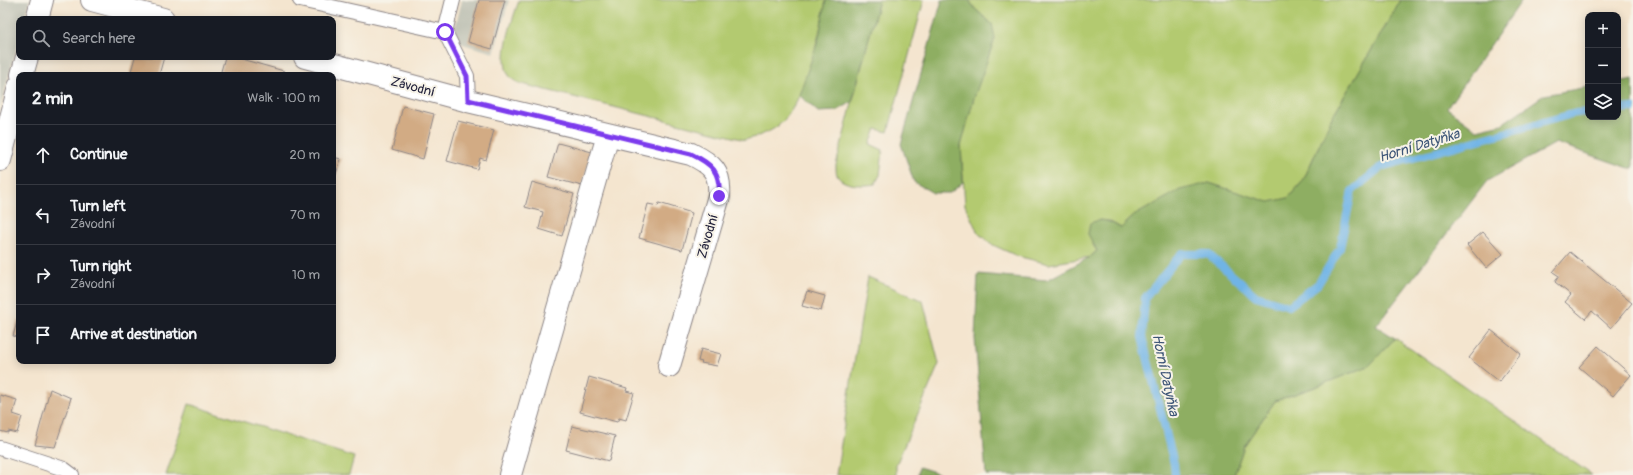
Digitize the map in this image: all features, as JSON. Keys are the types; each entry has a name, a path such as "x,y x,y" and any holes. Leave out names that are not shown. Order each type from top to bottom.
{"street":[{"path":"38,16 42,0"},
{"path":"92,0 152,16"},
{"path":"23,72 26,60"},
{"name":"Závodní","path":"316,60 468,100 691,154 707,162 717,174 720,184 719,196 669,366"},
{"path":"0,160 16,99"},
{"path":"510,475 608,135"}],"lane":[{"path":"300,0 445,32"},
{"path":"453,0 445,32 467,76 468,100"},
{"path":"0,448 64,469 72,475"}],"shaded area":[{"path":"0,0 30,0 25,16 16,16 16,50 0,108"},
{"path":"462,0 509,0 494,53 452,41"}],"green space":[{"path":"519,0 826,0 810,67 804,85 788,115 775,128 759,136 745,140 522,84 514,80 507,71 505,51"},
{"path":"826,0 879,0 852,102 837,111 818,112 799,95 818,41"},
{"path":"879,0 924,0 888,132 876,129 870,144 883,150 880,175 875,184 855,185 845,182 838,177 836,173 836,165"},
{"path":"942,0 969,0 975,9 992,24 995,38 974,98 961,146 963,182 950,193 933,193 914,182 901,144"},
{"path":"969,0 1401,0 1332,117 1303,181 1288,198 1269,203 1209,183 1135,215 1121,228 1109,221 1099,220 1093,245 1097,251 1090,257 1049,264 1017,256 993,245 978,233 965,205 961,146 992,24 975,9"},
{"path":"1401,0 1522,0 1447,108 1477,130 1502,124 1544,95 1585,88 1585,120 1621,120 1621,81 1633,79 1633,168 1629,168 1556,143 1487,181 1376,326 1395,338 1369,366 1275,401 1244,446 1234,475 986,475 975,338 978,274 1047,280 1090,257 1097,251 1088,234 1090,223 1103,220 1121,228 1135,215 1180,190 1209,183 1269,202 1288,198 1303,181 1332,117"},
{"path":"868,277 923,301 939,364 896,465 896,475 836,475"},
{"path":"1395,338 1592,475 1234,475 1244,446 1275,401 1368,366"},
{"path":"189,404 354,457 349,475 166,475"},
{"path":"919,467 944,475 918,475"}],"building":[{"path":"479,0 505,0 492,49 468,42"},
{"path":"134,60 163,60 160,72 131,72"},
{"path":"224,60 245,60 284,71 284,72 221,72"},
{"path":"403,106 434,114 423,159 392,150"},
{"path":"458,121 494,130 486,160 480,158 477,169 447,161"},
{"path":"558,143 592,152 582,186 548,177"},
{"path":"336,158 341,159 336,174"},
{"path":"532,182 574,194 562,236 539,229 543,212 525,207"},
{"path":"659,203 692,213 682,250 639,238 648,204 658,206"},
{"path":"1483,232 1503,254 1486,268 1467,245"},
{"path":"1570,252 1632,303 1611,328 1592,311 1585,319 1565,302 1571,295 1555,282 1559,276 1553,272"},
{"path":"807,291 825,296 821,311 802,306"},
{"path":"16,326 16,336 13,336"},
{"path":"1491,330 1521,354 1499,382 1469,358"},
{"path":"1598,346 1631,375 1613,396 1579,367"},
{"path":"701,349 721,354 717,366 698,361"},
{"path":"589,377 627,388 626,391 634,393 626,420 619,418 617,422 580,412"},
{"path":"50,389 71,398 55,447 35,445"},
{"path":"0,395 17,400 13,414 22,417 17,433 0,431"},
{"path":"572,426 615,436 609,461 566,450"}],"waterway":[{"name":"Horní Datyňka","path":"1621,109 1633,108"},
{"name":"Horní Datyňka","path":"1175,475 1174,464 1142,337 1145,298 1181,254 1208,254 1256,296 1289,306 1318,284 1340,248 1352,191 1381,167 1576,113 1585,112"}],"route":[{"path":"445,32 467,76 468,100 691,154 707,162 717,174 720,184 719,196"}]}
